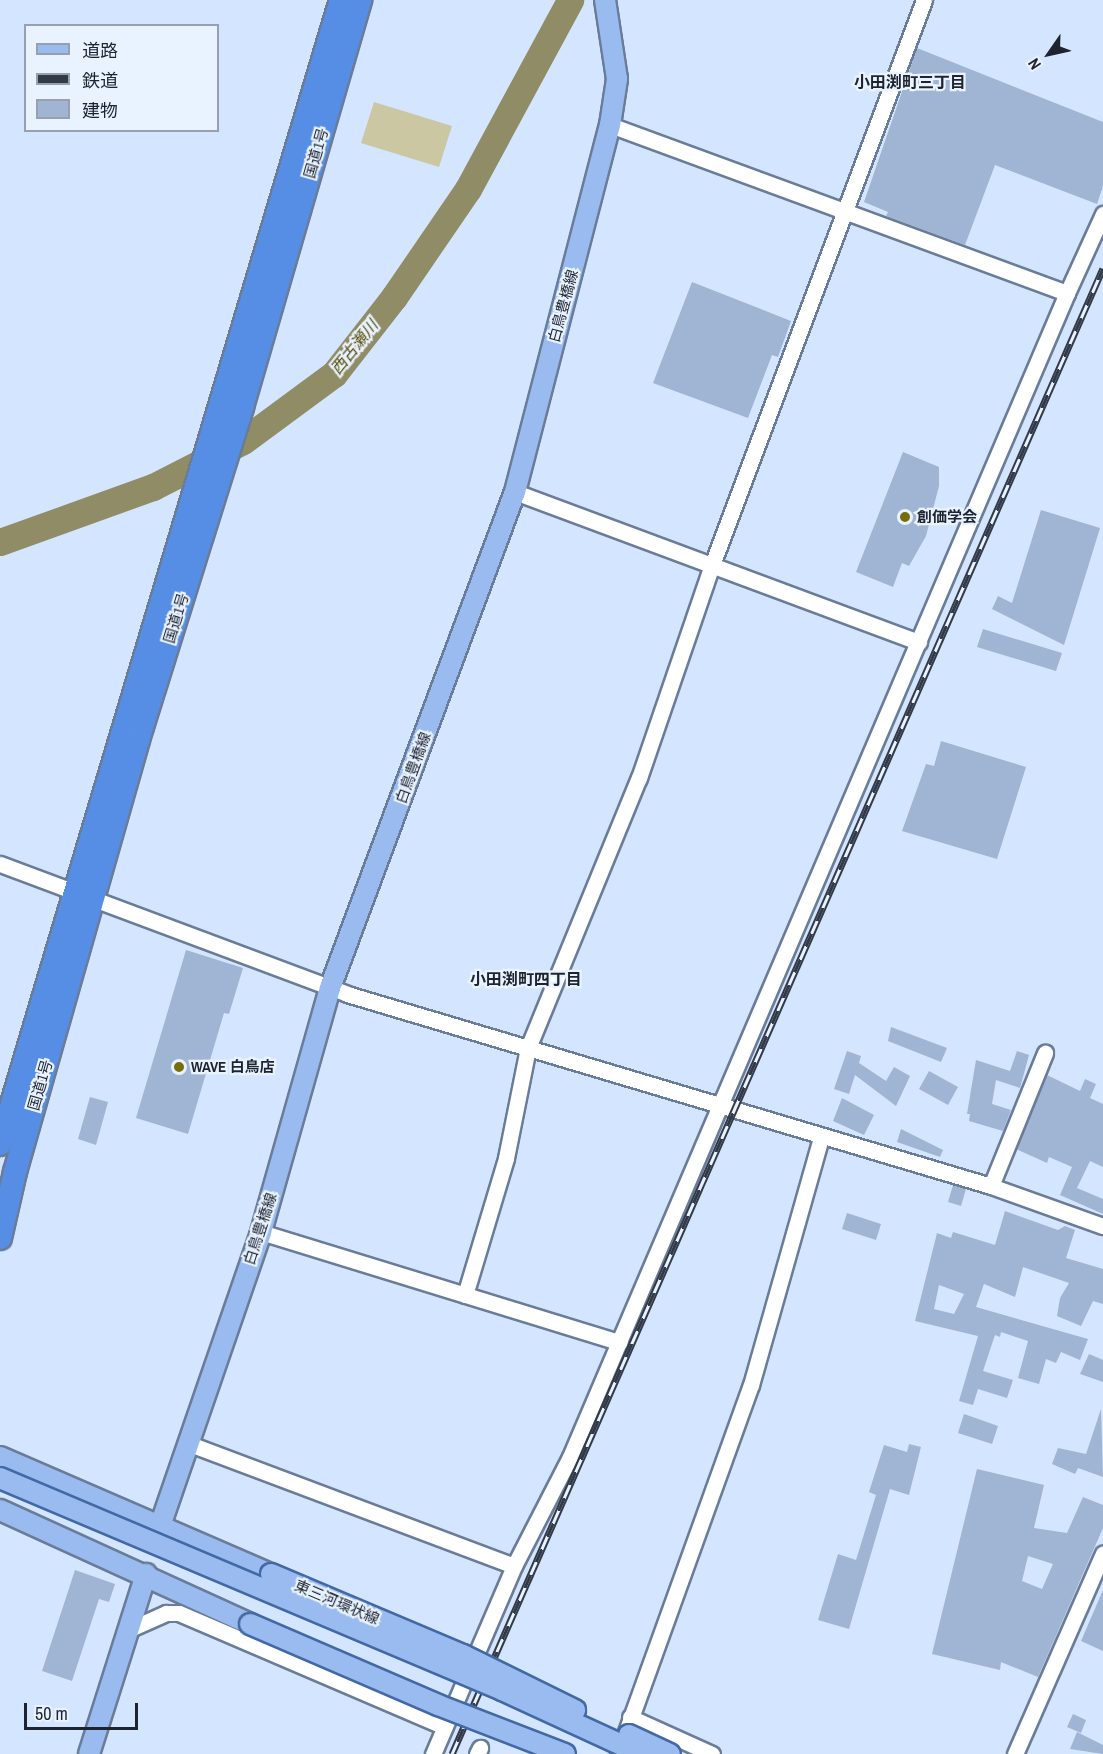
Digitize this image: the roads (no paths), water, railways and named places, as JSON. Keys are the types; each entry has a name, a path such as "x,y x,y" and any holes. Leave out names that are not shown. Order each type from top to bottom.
{"highway":[{"name":"国道1号","path":"0,1238 84,895 194,490 341,0"},
{"name":"国道1号","path":"0,1144 142,727 242,407 360,0"}],"main road":[{"name":"白鳥豊橋線","path":"160,1526 261,1232 330,988 515,492 610,125 617,79 605,0"},
{"name":"東三河環状線","path":"0,1457 463,1655 670,1754"},
{"name":"東三河環状線","path":"0,1478 502,1690 641,1754"},
{"path":"0,1510 146,1574 250,1624 438,1705 565,1754"},
{"path":"89,1754 146,1574"}],"street":[{"path":"465,1295 506,1158 528,1048 639,778 712,565 924,0"},
{"path":"610,125 1067,293"},
{"path":"433,1754 514,1566 570,1457 718,1104 1103,214"},
{"path":"515,492 919,642"},
{"path":"0,864 330,988 821,1137 992,1186 1103,1226"},
{"path":"992,1186 1045,1053"},
{"path":"618,1754 751,1384 821,1137"},
{"path":"261,1232 619,1342"},
{"path":"187,1443 514,1566"},
{"path":"1016,1754 1103,1554"},
{"path":"129,1630 166,1613 179,1613 445,1727"},
{"path":"630,1717 712,1754"}],"waterway":[{"name":"西古瀬川","path":"0,542 153,487 243,441 334,374 394,297 468,189 570,0"}],"railway":[{"path":"452,1754 1103,268"}],"place":[{"name":"創価学会","path":"905,517"},
{"name":"WAVE 白鳥店","path":"179,1067"}],"district":[{"name":"小田渕町三丁目","path":"910,82"},
{"name":"小田渕町四丁目","path":"526,979"}]}
